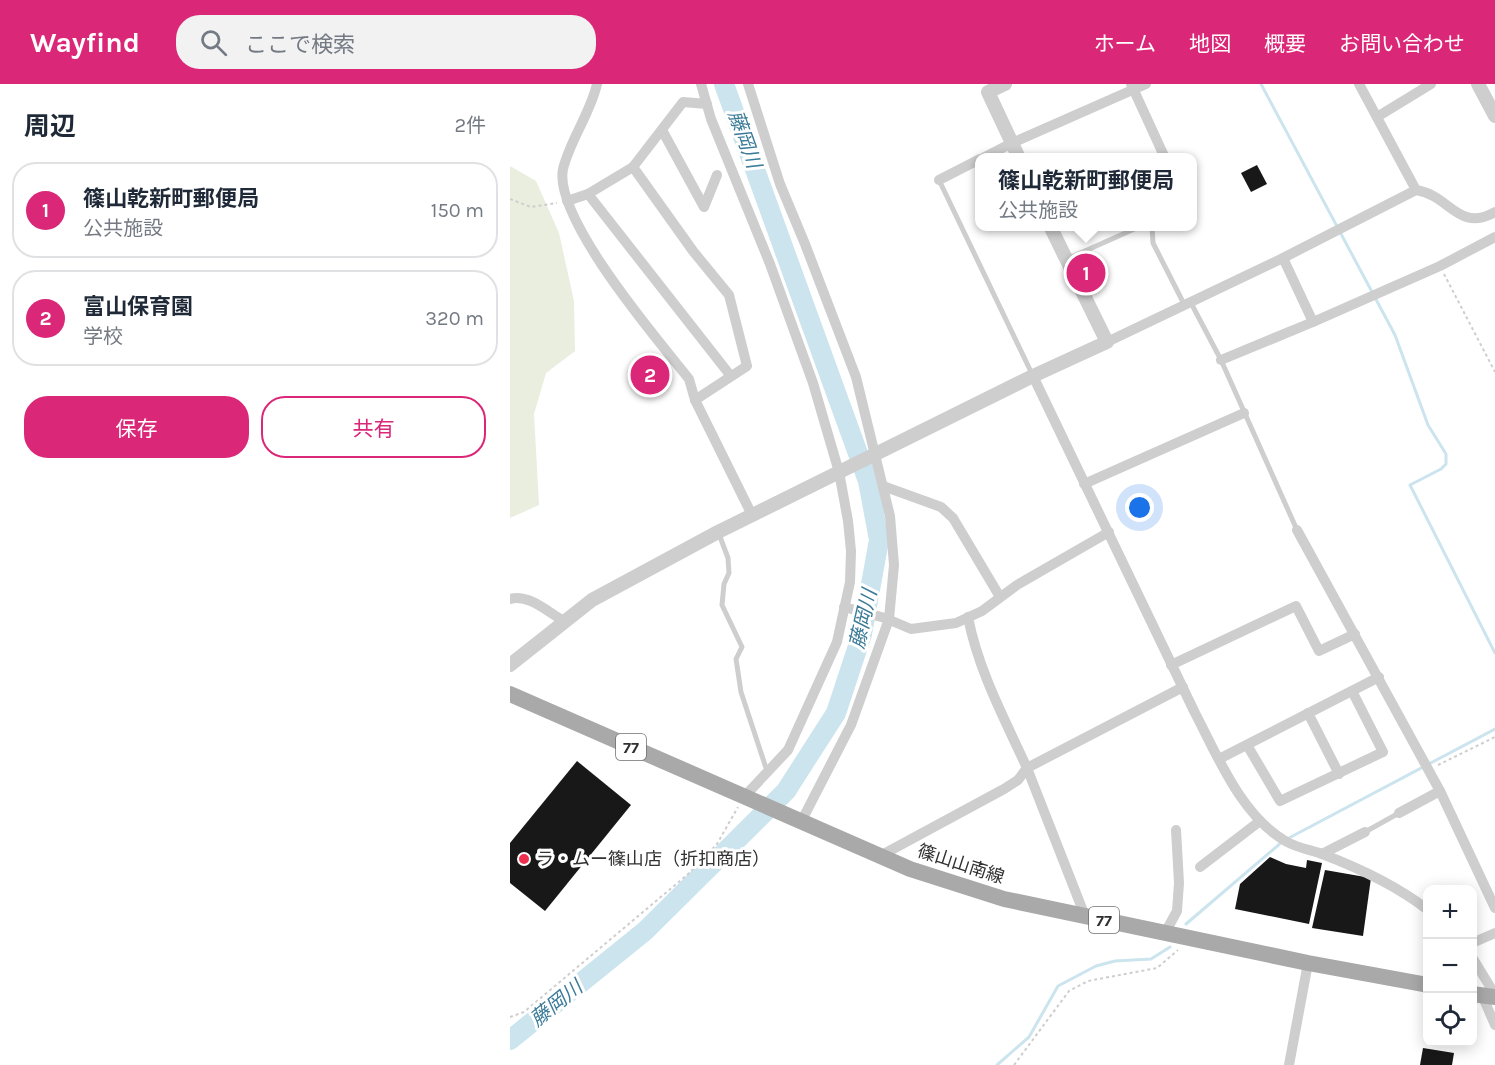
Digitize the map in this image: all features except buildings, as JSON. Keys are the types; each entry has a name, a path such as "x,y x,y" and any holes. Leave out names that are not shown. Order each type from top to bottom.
{"main road":[{"name":"篠山山南線","path":"510,693 910,869 1004,899 1308,963 1423,984"}],"street":[{"path":"597,84 594,99 563,171 567,201 600,265 689,380 695,399 752,515"},
{"path":"701,84 749,217 770,264 842,470 851,551 847,607 837,642 788,750 767,771 748,799"},
{"path":"748,84 780,184 806,244 856,377 890,516 894,565 887,618 850,725 796,820"},
{"path":"1005,84 986,88 1017,153"},
{"path":"991,153 1132,87 1146,84"},
{"path":"1359,84 1416,190"},
{"path":"1377,117 1431,84"},
{"path":"1478,84 1495,116"},
{"path":"1132,87 1163,153"},
{"path":"567,201 588,194 633,167 683,102 707,104"},
{"path":"662,130 704,207 717,175"},
{"path":"939,180 975,161"},
{"path":"633,167 693,251 729,295 747,366 695,399"},
{"path":"510,665 592,600 718,532 1033,376 1283,258 1416,190 1427,192 1468,219 1483,219 1495,212"},
{"path":"588,194 730,375"},
{"path":"1221,360 1440,266 1495,237 1483,219"},
{"path":"1052,231 1107,342"},
{"path":"1283,258 1313,322"},
{"path":"1033,376 1219,759 1253,815 1284,840 1382,880 1423,907"},
{"path":"1084,483 1244,413"},
{"path":"883,486 941,507 953,518 1000,597"},
{"path":"1297,530 1440,791 1495,908"},
{"path":"847,607 887,618 911,629 949,624 982,611 1017,585 1108,532"},
{"path":"510,599 515,597 533,602 564,621"},
{"path":"1172,665 1296,606 1319,651 1355,634"},
{"path":"968,617 971,633 994,695 1027,768 1085,916"},
{"path":"1219,759 1379,677"},
{"path":"880,856 1004,789 1018,780 1027,768 1183,687"},
{"path":"1247,745 1280,801 1383,752 1352,691"},
{"path":"1308,713 1339,774"},
{"path":"1399,813 1440,791"},
{"path":"1200,867 1260,821"},
{"path":"1165,933 1177,911 1179,883 1176,830"},
{"path":"1323,854 1365,832"},
{"path":"1477,941 1495,933"},
{"path":"1289,1065 1308,963"},
{"path":"1477,969 1495,1025"}],"lane":[{"path":"939,180 1033,376"},
{"path":"1066,260 1130,231"},
{"path":"1152,231 1153,243 1221,360 1297,530"},
{"path":"718,532 728,558 729,573 724,584 722,605 742,647 736,659 741,692 767,771"},
{"path":"1365,832 1399,813"}],"path":[{"path":"510,199 531,207 567,201"},
{"path":"1440,266 1495,372"},
{"path":"1428,770 1495,737"},
{"path":"510,1017 524,1012 687,875 717,844 748,799"},
{"path":"1014,1065 1069,991 1088,981 1157,968 1191,938"}],"shaded area":[{"path":"510,166 536,181 559,233 574,301 575,351 546,373 534,414 539,505 510,518"}],"waterway":[{"name":"藤岡川","path":"510,1040 645,931 786,791 836,713 862,634 879,540 868,481 724,84"},
{"path":"1261,84 1395,335 1428,425 1446,454 1446,464 1441,469 1410,485 1495,653"},
{"path":"1287,839 1495,729"},
{"path":"1186,924 1282,842"},
{"path":"997,1065 1029,1037 1058,986 1096,966 1115,961 1151,959 1170,947"}],"place":[{"name":"篠山乾新町郵便局","path":"1086,273"},
{"name":"富山保育園","path":"650,375"},
{"name":"ラ・ムー篠山店（折扣商店）","path":"524,859"}]}
